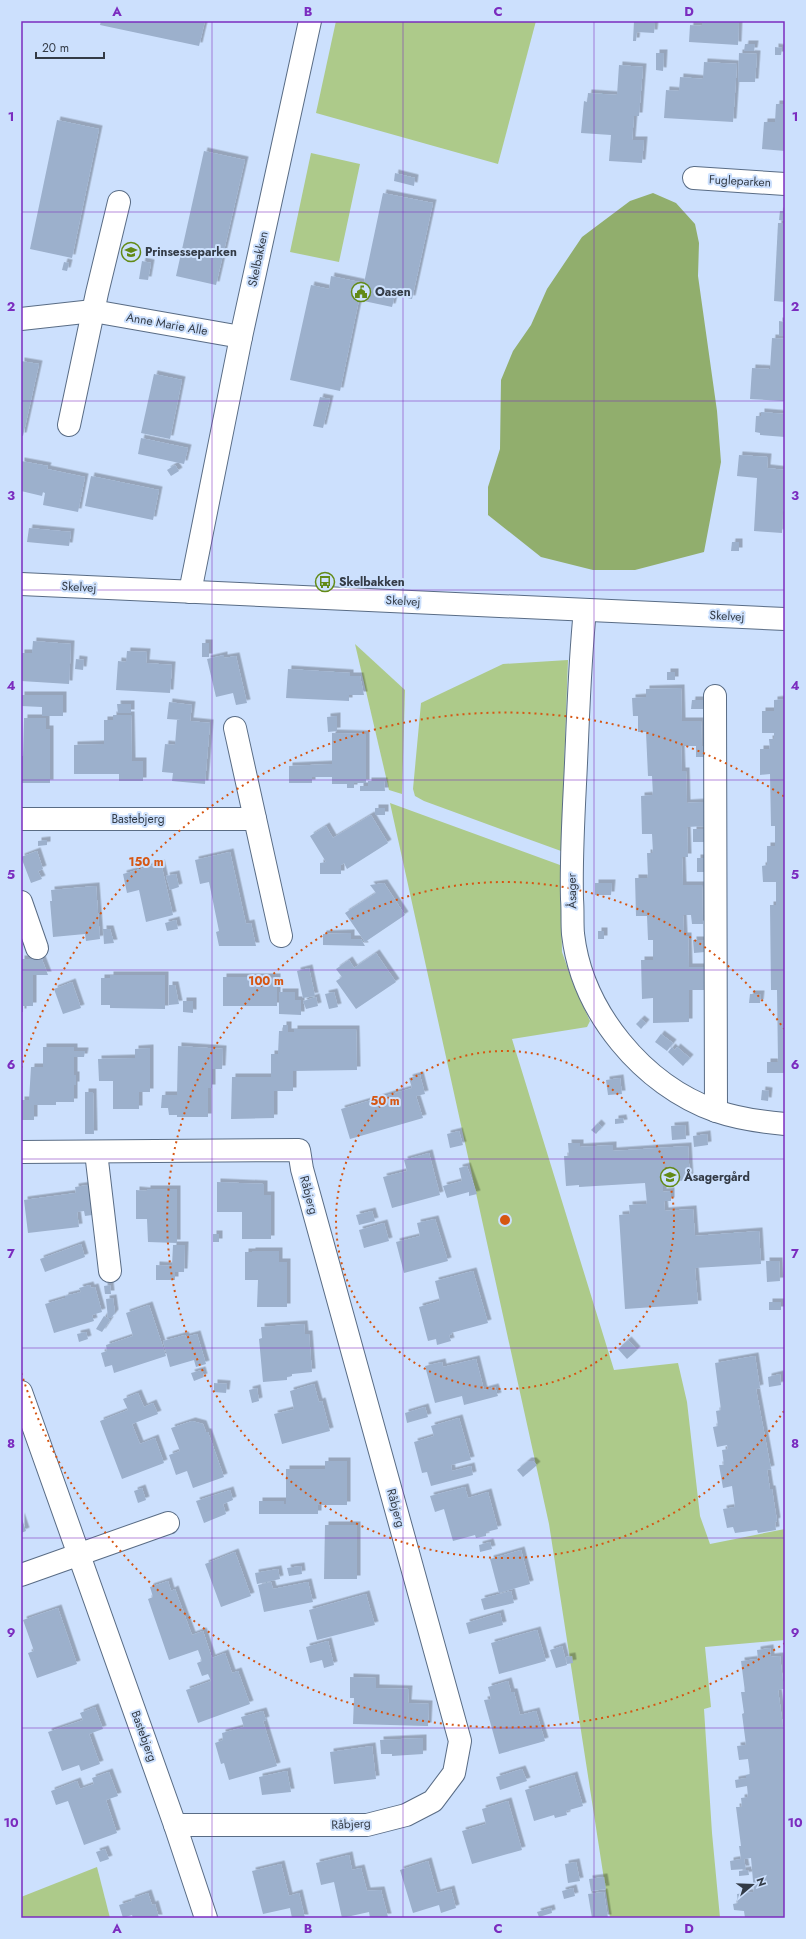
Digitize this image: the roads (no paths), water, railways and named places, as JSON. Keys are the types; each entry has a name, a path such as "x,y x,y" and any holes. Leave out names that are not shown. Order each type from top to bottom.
{"street":[{"name":"Skelbakken","path":"190,592 241,337 310,21"},
{"name":"Fugleparken","path":"694,178 785,184"},
{"path":"69,425 93,311 120,202"},
{"name":"Anne Marie Alle","path":"21,319 93,311 241,337"},
{"name":"Skelvej","path":"21,584 785,619"},
{"name":"Åsager","path":"585,610 581,646 572,862 573,934 580,967 596,1005 610,1028 631,1055 657,1078 679,1093 716,1111 754,1121 785,1124"},
{"path":"715,696 716,1111"},
{"path":"235,728 281,936"},
{"name":"Bastebjerg","path":"21,819 255,819"},
{"path":"21,902 37,948"},
{"name":"Råbjerg","path":"21,1152 298,1150 460,1741 454,1773 433,1801 406,1815 367,1825 175,1825"},
{"path":"96,1152 110,1271"},
{"name":"Bastebjerg","path":"21,1392 175,1825 206,1918"},
{"path":"21,1575 168,1523"}],"place":[{"name":"Prinsesseparken","path":"131,252"},
{"name":"Oasen","path":"361,292"},
{"name":"Skelbakken","path":"325,582"},
{"name":"Åsagergård","path":"670,1177"}]}
